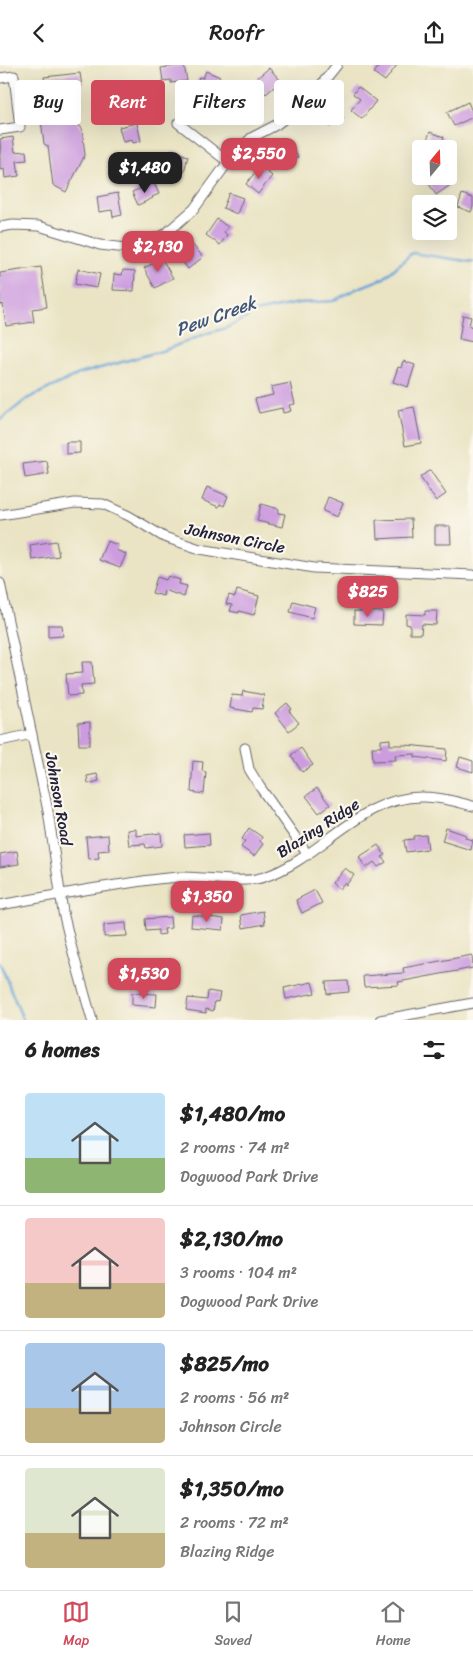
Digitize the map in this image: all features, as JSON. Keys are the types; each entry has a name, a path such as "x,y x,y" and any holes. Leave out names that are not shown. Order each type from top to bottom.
{"street":[{"path":"0,227 13,225 39,226 100,245 127,248 164,235 194,209 228,162 251,138 276,125 309,99 337,65"},
{"path":"0,78 14,75 15,86"},
{"path":"0,130 20,127 20,125"},
{"path":"181,125 228,162"},
{"name":"Johnson Circle","path":"0,515 75,503 103,504 129,516 164,537 200,549 314,568 473,575"},
{"name":"Johnson Road","path":"0,583 48,811 60,894 72,949 92,1020"},
{"path":"0,741 32,734"},
{"path":"245,749 252,775 308,855"},
{"name":"Blazing Ridge","path":"0,905 60,894 181,877 262,878 285,869 308,855 337,833 385,804 407,798 424,797 473,806"},
{"path":"380,1020 473,1003"},
{"path":"437,1009 439,1020"}],"building":[{"path":"184,65 187,80 175,80 175,82 171,83 171,80 163,80 161,68"},
{"path":"380,65 397,65 385,81 374,73"},
{"path":"269,68 280,80 274,80 274,87 266,94 264,92 264,80 257,78"},
{"path":"206,71 220,77 219,80 198,80 199,77 203,78"},
{"path":"80,73 82,86 81,80 44,80 44,77"},
{"path":"358,87 376,101 362,119 351,110 360,99 353,94"},
{"path":"468,102 473,117 454,126 447,112"},
{"path":"42,125 79,125 82,128 85,155 66,192 53,185 48,146 44,144"},
{"path":"137,125 141,141 133,143 132,140 123,142 119,127"},
{"path":"430,132 444,137 443,140 427,140"},
{"path":"13,137 15,152 26,151 27,160 17,161 19,176 5,178 4,169 0,170 0,139"},
{"path":"290,144 298,157 280,168 272,155"},
{"path":"173,151 188,156 184,172 168,168"},
{"path":"260,166 272,176 258,194 246,184"},
{"path":"154,183 159,194 138,205 132,192"},
{"path":"430,185 448,185 449,186 436,195"},
{"path":"118,193 122,215 113,217 112,210 99,212 97,197"},
{"path":"229,193 243,198 237,214 223,208"},
{"path":"462,194 473,198 471,212 458,207"},
{"path":"217,219 228,227 224,232 227,235 220,245 206,235"},
{"path":"192,244 203,257 188,269 178,256"},
{"path":"162,259 173,278 155,288 144,268"},
{"path":"41,267 47,307 32,309 34,322 6,326 3,304 0,305 0,273"},
{"path":"78,269 100,274 97,288 75,284"},
{"path":"123,270 135,271 134,291 113,290 114,274 122,275"},
{"path":"463,315 471,317 469,326 473,327 473,342 459,339"},
{"path":"403,361 415,365 408,387 393,382 398,367 401,368"},
{"path":"290,383 295,404 289,405 291,411 283,413 282,408 259,413 255,399 273,395 271,387"},
{"path":"414,407 421,443 405,446 398,410"},
{"path":"66,442 80,442 80,453 66,454"},
{"path":"47,461 49,474 25,478 23,464"},
{"path":"430,470 446,494 436,501 420,477"},
{"path":"207,487 228,496 224,506 220,504 219,507 202,500"},
{"path":"328,497 343,503 337,517 323,511"},
{"path":"261,504 279,509 278,513 285,514 282,527 257,521"},
{"path":"411,519 412,537 377,539 376,520"},
{"path":"435,526 450,526 451,544 435,544"},
{"path":"56,541 59,556 32,560 30,545"},
{"path":"107,541 118,545 116,550 126,554 120,568 99,560"},
{"path":"168,576 180,580 179,584 187,586 184,597 164,590 163,596 152,593 157,577 166,580"},
{"path":"237,590 259,596 254,615 230,611 232,605 226,604 229,595 235,597"},
{"path":"293,601 315,607 312,618 290,612"},
{"path":"354,611 383,612 382,625 354,624"},
{"path":"425,611 437,611 436,625 422,624 421,634 410,634 410,625 406,624 406,614 425,615"},
{"path":"48,625 62,625 63,636 48,637"},
{"path":"82,662 92,662 94,684 81,685 82,695 68,696 66,674 83,673"},
{"path":"243,691 264,695 262,709 253,708 252,712 230,708 232,695 242,696"},
{"path":"287,703 292,709 289,711 299,723 289,731 275,713"},
{"path":"90,722 90,745 79,745 78,723"},
{"path":"390,739 390,745 447,749 446,761 415,757 415,754 395,755 396,760 373,761 372,747 381,747 381,740"},
{"path":"301,748 313,765 302,772 291,755"},
{"path":"460,757 473,761 473,772 457,767"},
{"path":"193,761 203,762 202,771 206,772 204,794 191,792"},
{"path":"97,774 99,781 88,784 87,776"},
{"path":"317,788 330,805 319,813 306,796"},
{"path":"249,828 262,837 260,841 263,844 254,856 241,847 245,841 242,839"},
{"path":"446,828 466,835 465,838 473,840 471,850 442,841"},
{"path":"136,829 136,836 161,833 162,846 146,848 145,844 129,845 127,830"},
{"path":"209,833 210,845 185,847 184,835"},
{"path":"108,835 109,850 98,851 99,858 88,859 86,837"},
{"path":"426,835 428,849 406,852 404,840 414,839 414,836"},
{"path":"378,845 385,855 382,857 386,862 378,867 374,862 366,868 359,857"},
{"path":"17,851 19,864 0,867 0,854"},
{"path":"345,868 354,875 346,885 344,883 339,889 332,883"},
{"path":"315,890 322,903 302,913 296,900"},
{"path":"263,911 265,924 243,928 241,915"},
{"path":"192,915 224,919 223,930 191,927"},
{"path":"170,917 171,928 164,929 165,934 158,935 158,930 146,931 145,919"},
{"path":"126,923 127,936 104,937 104,925"},
{"path":"472,955 473,968 398,982 399,985 364,987 363,976 404,973 403,968"},
{"path":"348,981 349,992 327,994 326,982"},
{"path":"312,982 315,993 286,999 284,988"},
{"path":"208,991 220,993 218,1002 215,1001 213,1011 206,1009 206,1013 186,1010 188,998 207,1000"},
{"path":"132,993 157,994 156,1007 132,1005"}],"waterway":[{"name":"Pew Creek","path":"0,420 27,399 79,374 165,350 226,328 255,312 299,303 333,301 384,278 412,253 473,262"},
{"path":"0,963 23,1020"}]}
